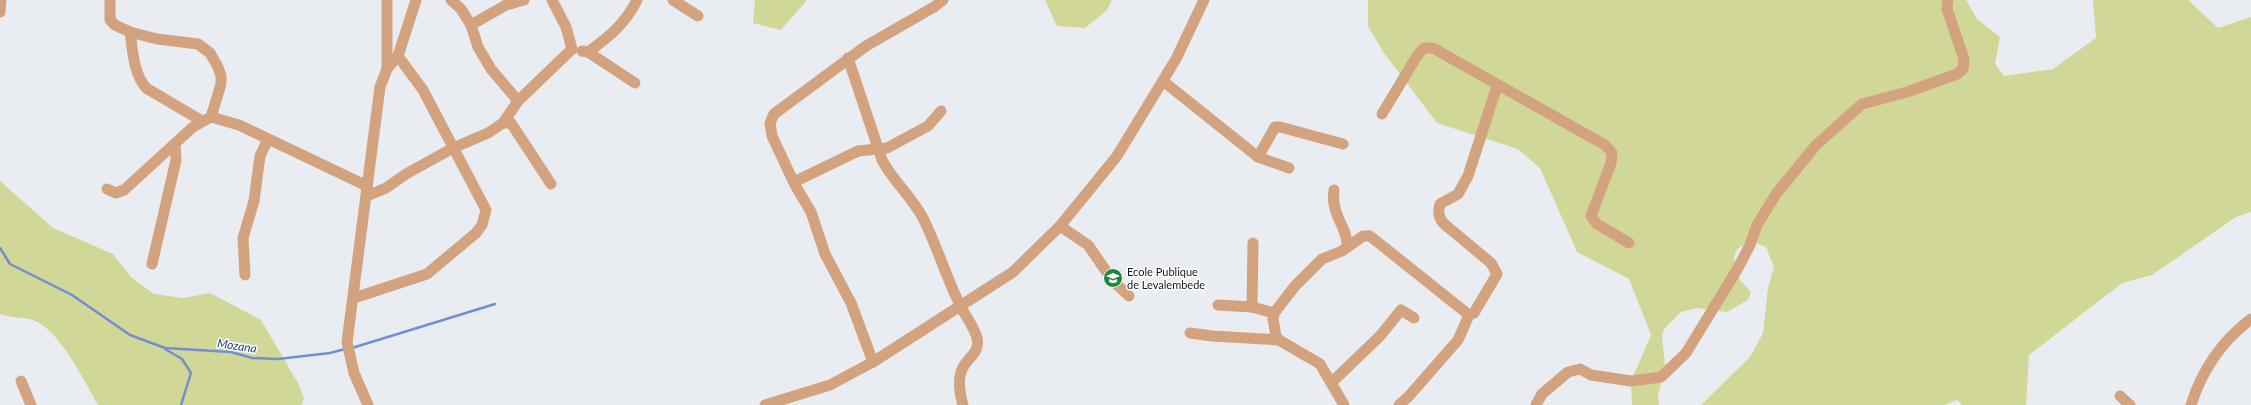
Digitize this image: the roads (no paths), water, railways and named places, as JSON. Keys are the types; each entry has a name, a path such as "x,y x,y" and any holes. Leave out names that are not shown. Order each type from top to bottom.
{"street":[{"path":"0,12 1,0"},
{"path":"107,189 116,193 124,190 207,119 221,84 221,76 218,67 204,46 192,42 157,39 130,32 114,24 110,20 110,0"},
{"path":"387,0 387,69"},
{"path":"368,405 349,357 347,342 354,298 380,87 387,69 398,56 416,0"},
{"path":"451,0 461,9 472,25 478,47 491,69 518,102"},
{"path":"472,25 506,5 524,0"},
{"path":"552,0 566,27 572,49"},
{"path":"588,52 609,37 628,18 637,0"},
{"path":"673,0 698,16"},
{"path":"873,362 851,303 825,254 811,212 794,182 772,136 771,118 774,114 812,88 848,58 934,7 943,0"},
{"path":"765,405 830,385 873,362 946,316 960,304 1013,272 1060,226 1106,171 1176,59 1204,0"},
{"path":"1536,405 1542,394 1568,372 1580,369 1591,375 1631,381 1660,377 1686,353 1738,268 1750,245 1757,225 1776,194 1816,145 1862,104 1907,92 1957,74 1963,69 1964,59 1947,9 1948,0"},
{"path":"130,32 134,64 146,88 207,119 239,125 367,191 386,188 406,174 453,148 488,133 503,123 518,102 572,49"},
{"path":"1382,114 1417,56 1424,48 1433,48 1497,86 1605,145 1612,153 1611,163 1591,216 1598,224 1628,243"},
{"path":"572,49 588,52 634,83"},
{"path":"354,298 397,283 422,278 476,233 482,225 486,210 423,90 398,56"},
{"path":"848,58 877,150 891,176 922,216 944,263 960,304 976,335 978,344 976,353 961,371 961,399 963,405"},
{"path":"1163,81 1258,157 1289,168"},
{"path":"1399,405 1458,340 1469,315 1474,313 1497,274 1491,263 1438,217 1438,209 1440,204 1458,194 1468,176 1497,86"},
{"path":"794,182 858,151 887,148 928,126 941,111"},
{"path":"503,123 510,123 515,128 532,158 551,184"},
{"path":"1258,157 1275,127 1280,127 1343,144"},
{"path":"245,275 243,238 254,201 260,156 268,139"},
{"path":"152,264 176,160 175,145"},
{"path":"1334,190 1336,216 1348,238 1347,247"},
{"path":"1060,226 1088,245 1114,281 1129,296"},
{"path":"1279,340 1274,329 1274,313 1295,286 1322,259 1347,247 1363,236 1370,236 1469,315"},
{"path":"1252,307 1253,243"},
{"path":"1218,305 1252,307 1274,313"},
{"path":"1331,383 1380,336 1401,310 1414,318"},
{"path":"2191,405 2203,374 2219,350 2230,336 2251,319"},
{"path":"1190,333 1212,336 1279,340 1320,364 1344,405"},
{"path":"21,381 31,405"},
{"path":"2120,396 2130,405"}],"waterway":[{"name":"Mozana","path":"0,248 10,264 72,295 130,335 165,348 231,352 252,358 278,359 330,353 345,349"},
{"name":"Mozana","path":"352,348 495,304"},
{"path":"165,349 182,359 191,373 181,405"}],"place":[{"name":"Ecole Publique de Levalembede","path":"1113,278"}]}
